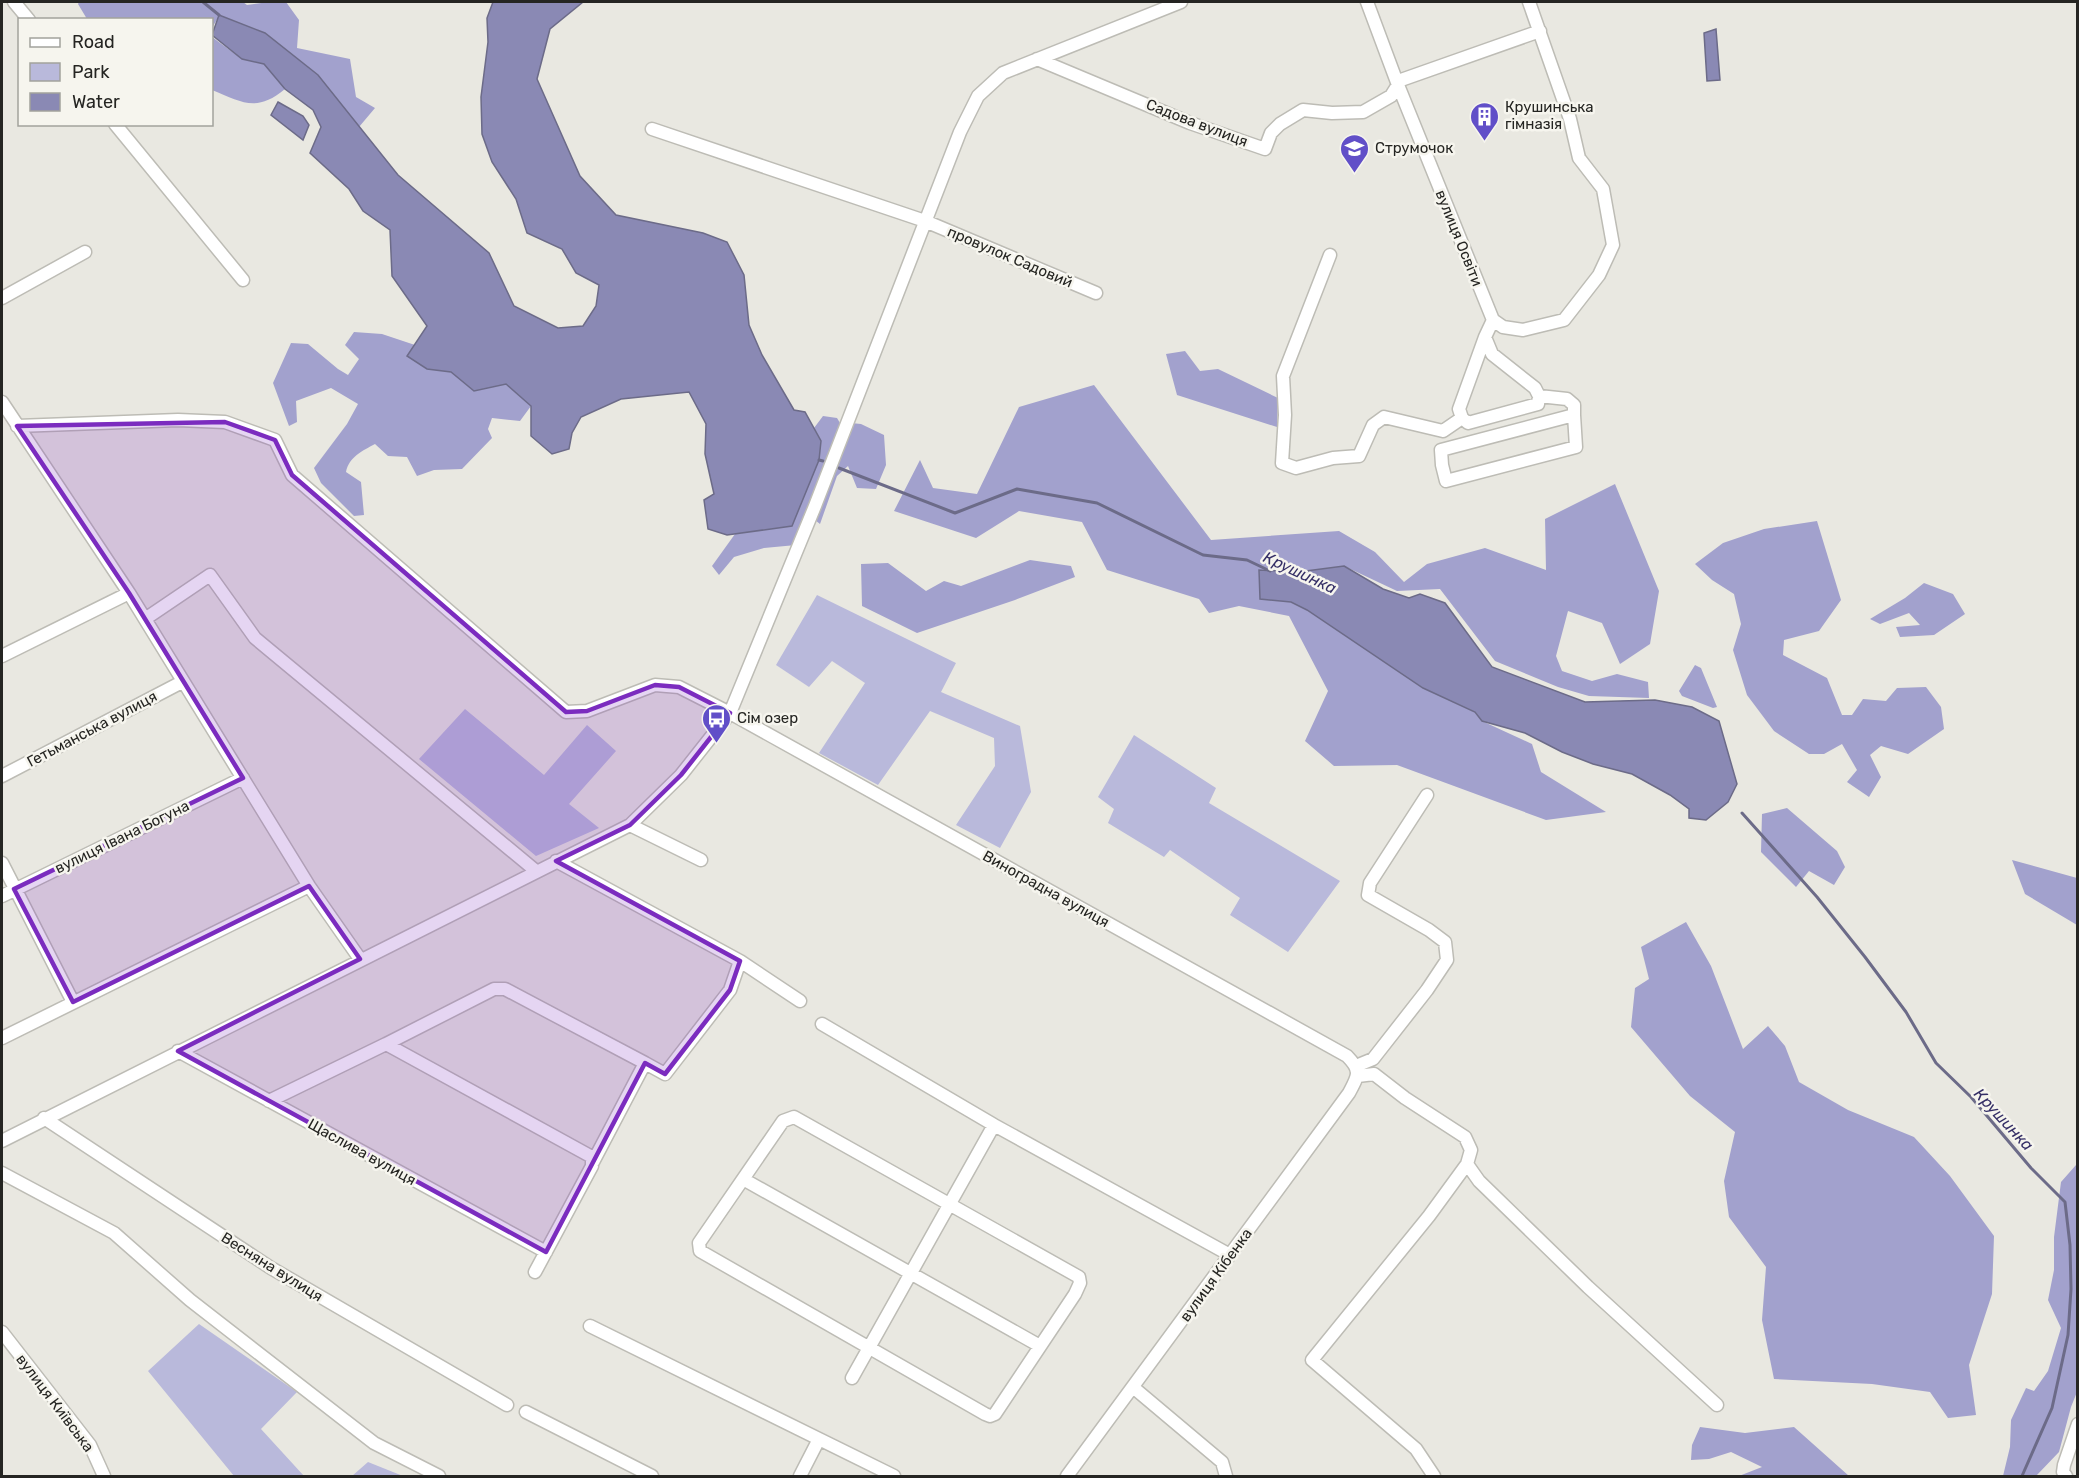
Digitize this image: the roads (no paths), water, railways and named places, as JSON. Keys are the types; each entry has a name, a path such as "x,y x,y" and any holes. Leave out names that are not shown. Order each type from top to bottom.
{"street":[{"path":"14,2 27,18"},
{"path":"2,1141 630,825 681,775 730,713 815,506 960,132 978,96 1003,73 1181,2"},
{"name":"вулиця Освіти","path":"1367,2 1493,320"},
{"path":"1485,337 1492,354 1535,388 1539,396 1538,404 1468,423 1462,418 1459,409 1485,337 1493,320 1503,327 1523,330 1564,320 1599,275 1612,245 1603,189 1579,158 1570,120 1529,2"},
{"name":"Садова вулиця","path":"1037,59 1190,123 1265,149 1271,134 1280,124 1303,110 1332,113 1363,112 1391,96 1401,80 1540,31"},
{"path":"117,126 243,280"},
{"name":"провулок Садовий","path":"652,129 925,221 1096,292"},
{"path":"2,298 85,252"},
{"path":"1330,255 1283,376 1285,415 1282,464 1296,468 1333,458 1359,456 1373,425 1384,417 1443,431 1462,418"},
{"path":"1443,431 1441,450 1446,481 1576,447 1574,405 1567,399 1539,396"},
{"path":"2,402 129,593 309,886 360,959"},
{"path":"1441,450 1574,415"},
{"name":"Виноградна вулиця","path":"17,426 178,420 225,422 275,440 292,475 567,712 587,711 655,685 679,687 730,713 1347,1056 1357,1070"},
{"path":"145,619 210,575 255,638 536,871"},
{"path":"2,657 129,593"},
{"name":"Гетьманська вулиця","path":"2,776 182,682"},
{"name":"вулиця Івана Богуна","path":"2,896 243,778"},
{"path":"1357,1070 1373,1059 1427,990 1447,960 1445,942 1429,930 1368,895 1370,883 1426,795"},
{"path":"630,825 701,860"},
{"path":"556,861 740,960 800,1001"},
{"path":"2,863 73,1002"},
{"path":"2,1038 309,886"},
{"path":"269,1101 494,989 505,989 665,1074 730,990 740,960"},
{"path":"822,1024 994,1125 1230,1256"},
{"path":"386,1044 592,1158 593,1162"},
{"name":"Щаслива вулиця","path":"178,1051 546,1252"},
{"path":"535,1272 645,1063"},
{"path":"1357,1070 1374,1074 1405,1098 1465,1137 1471,1150 1467,1164 1429,1216 1312,1360 1416,1449 1434,1476"},
{"name":"вулиця Кібенка","path":"1067,1476 1349,1093 1357,1070"},
{"path":"794,1116 1079,1277 1080,1283 995,1414 990,1416 868,1349 700,1251 699,1243 743,1179 783,1121 794,1116"},
{"name":"Весняна вулиця","path":"44,1118 271,1268 507,1405"},
{"path":"852,1378 994,1125"},
{"path":"1467,1164 1479,1181 1588,1287 1717,1405"},
{"path":"2,1173 114,1233 190,1300 374,1443 439,1476"},
{"path":"743,1179 1040,1346"},
{"path":"590,1326 894,1476"},
{"name":"вулиця Київська","path":"2,1332 90,1445 104,1476"},
{"path":"1134,1388 1222,1462 1226,1476"},
{"path":"526,1412 652,1476"},
{"path":"2063,1475 2078,1424"},
{"path":"800,1476 819,1439"}],"water":[{"path":"493,2 583,2 550,29 537,79 580,176 616,215 703,233 727,242 744,275 749,325 762,355 794,410 805,412 821,441 819,460 792,526 727,535 708,529 704,500 714,494 705,454 706,424 689,392 621,399 581,417 572,433 569,449 552,454 531,436 531,406 506,384 474,391 451,372 427,369 407,356 427,326 392,276 390,230 363,211 349,189 310,153 321,127 313,110 285,89 264,64 242,59 213,36 219,15 265,33 318,75 398,175 489,253 514,306 558,328 583,326 596,306 599,285 576,273 562,249 527,233 516,199 492,162 482,134 481,97 488,42 487,18"},
{"path":"1716,29 1720,80 1707,81 1704,33"},
{"path":"278,102 303,116 309,125 303,140 271,115"},
{"path":"1344,566 1383,589 1409,598 1420,594 1445,603 1492,667 1585,702 1655,700 1692,707 1719,721 1737,784 1728,802 1706,820 1689,818 1689,809 1670,795 1632,774 1593,764 1562,752 1525,733 1482,721 1475,712 1423,688 1307,610 1291,602 1260,599 1259,570 1298,572"}],"waterway":[{"path":"203,2 219,15"},
{"path":"819,460 823,461"},
{"name":"Крушинка","path":"839,468 955,513 1017,489 1097,503 1203,555 1247,560 1270,571"},
{"name":"Крушинка","path":"1742,813 1817,897 1865,957 1906,1012 1936,1063 1971,1097 2031,1168 2065,1202 2070,1245 2071,1289 2068,1335 2052,1408 2022,1476"}],"place":[{"name":"Крушинська гімназія","path":"1484,142"},
{"name":"Струмочок","path":"1354,174"},
{"name":"Сім озер","path":"716,744"}]}
